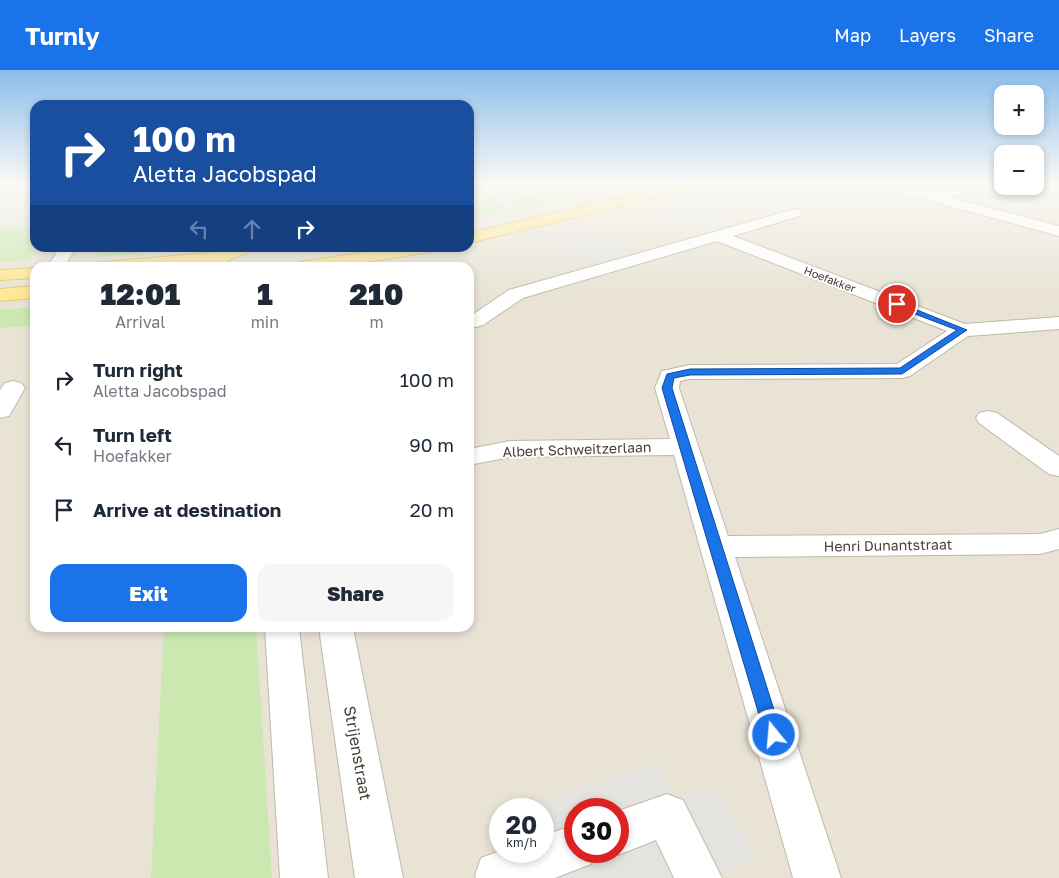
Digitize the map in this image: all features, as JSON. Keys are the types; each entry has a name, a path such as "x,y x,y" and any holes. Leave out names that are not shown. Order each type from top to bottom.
{"main road":[{"path":"474,226 493,222"},
{"path":"474,237 537,222"},
{"path":"216,262 237,252"},
{"path":"337,262 398,252"},
{"path":"0,275 30,273"},
{"path":"0,295 30,292"}],"street":[{"path":"476,321 516,294 766,222"},
{"path":"1026,222 1059,231"},
{"name":"Hoefakker","path":"719,236 963,330 1059,324"},
{"path":"817,878 667,388 670,376 690,372 902,371 963,330"},
{"path":"0,411 13,388"},
{"path":"988,418 1059,468"},
{"name":"Albert Schweitzerlaan","path":"474,456 510,449 686,447"},
{"name":"Henri Dunantstraat","path":"716,547 1040,544 1059,539"},
{"path":"282,632 304,878"},
{"name":"Strijenstraat","path":"337,632 380,878"},
{"path":"629,829 667,815 698,878"},
{"path":"498,875 564,852"}],"shaded area":[{"path":"0,222 30,222 30,252 474,252 474,222 1059,222 1059,878 0,878"},
{"path":"0,222 30,222 30,225 0,228"},
{"path":"683,222 739,222 708,231"},
{"path":"577,226 638,253 599,264 539,236"},
{"path":"658,764 675,794 686,798 718,788 757,857 701,878 504,878 500,863 554,863 554,798 548,798"},
{"path":"489,816 489,827 486,817"}],"green space":[{"path":"30,225 30,252 35,252 29,260 0,262 0,228"},
{"path":"99,252 158,252 96,257"},
{"path":"30,307 30,325 0,328 0,310"},
{"path":"164,632 256,632 272,878 151,878"}],"route":[{"path":"774,735 667,388 670,376 690,372 902,371 963,330 897,304"}]}
